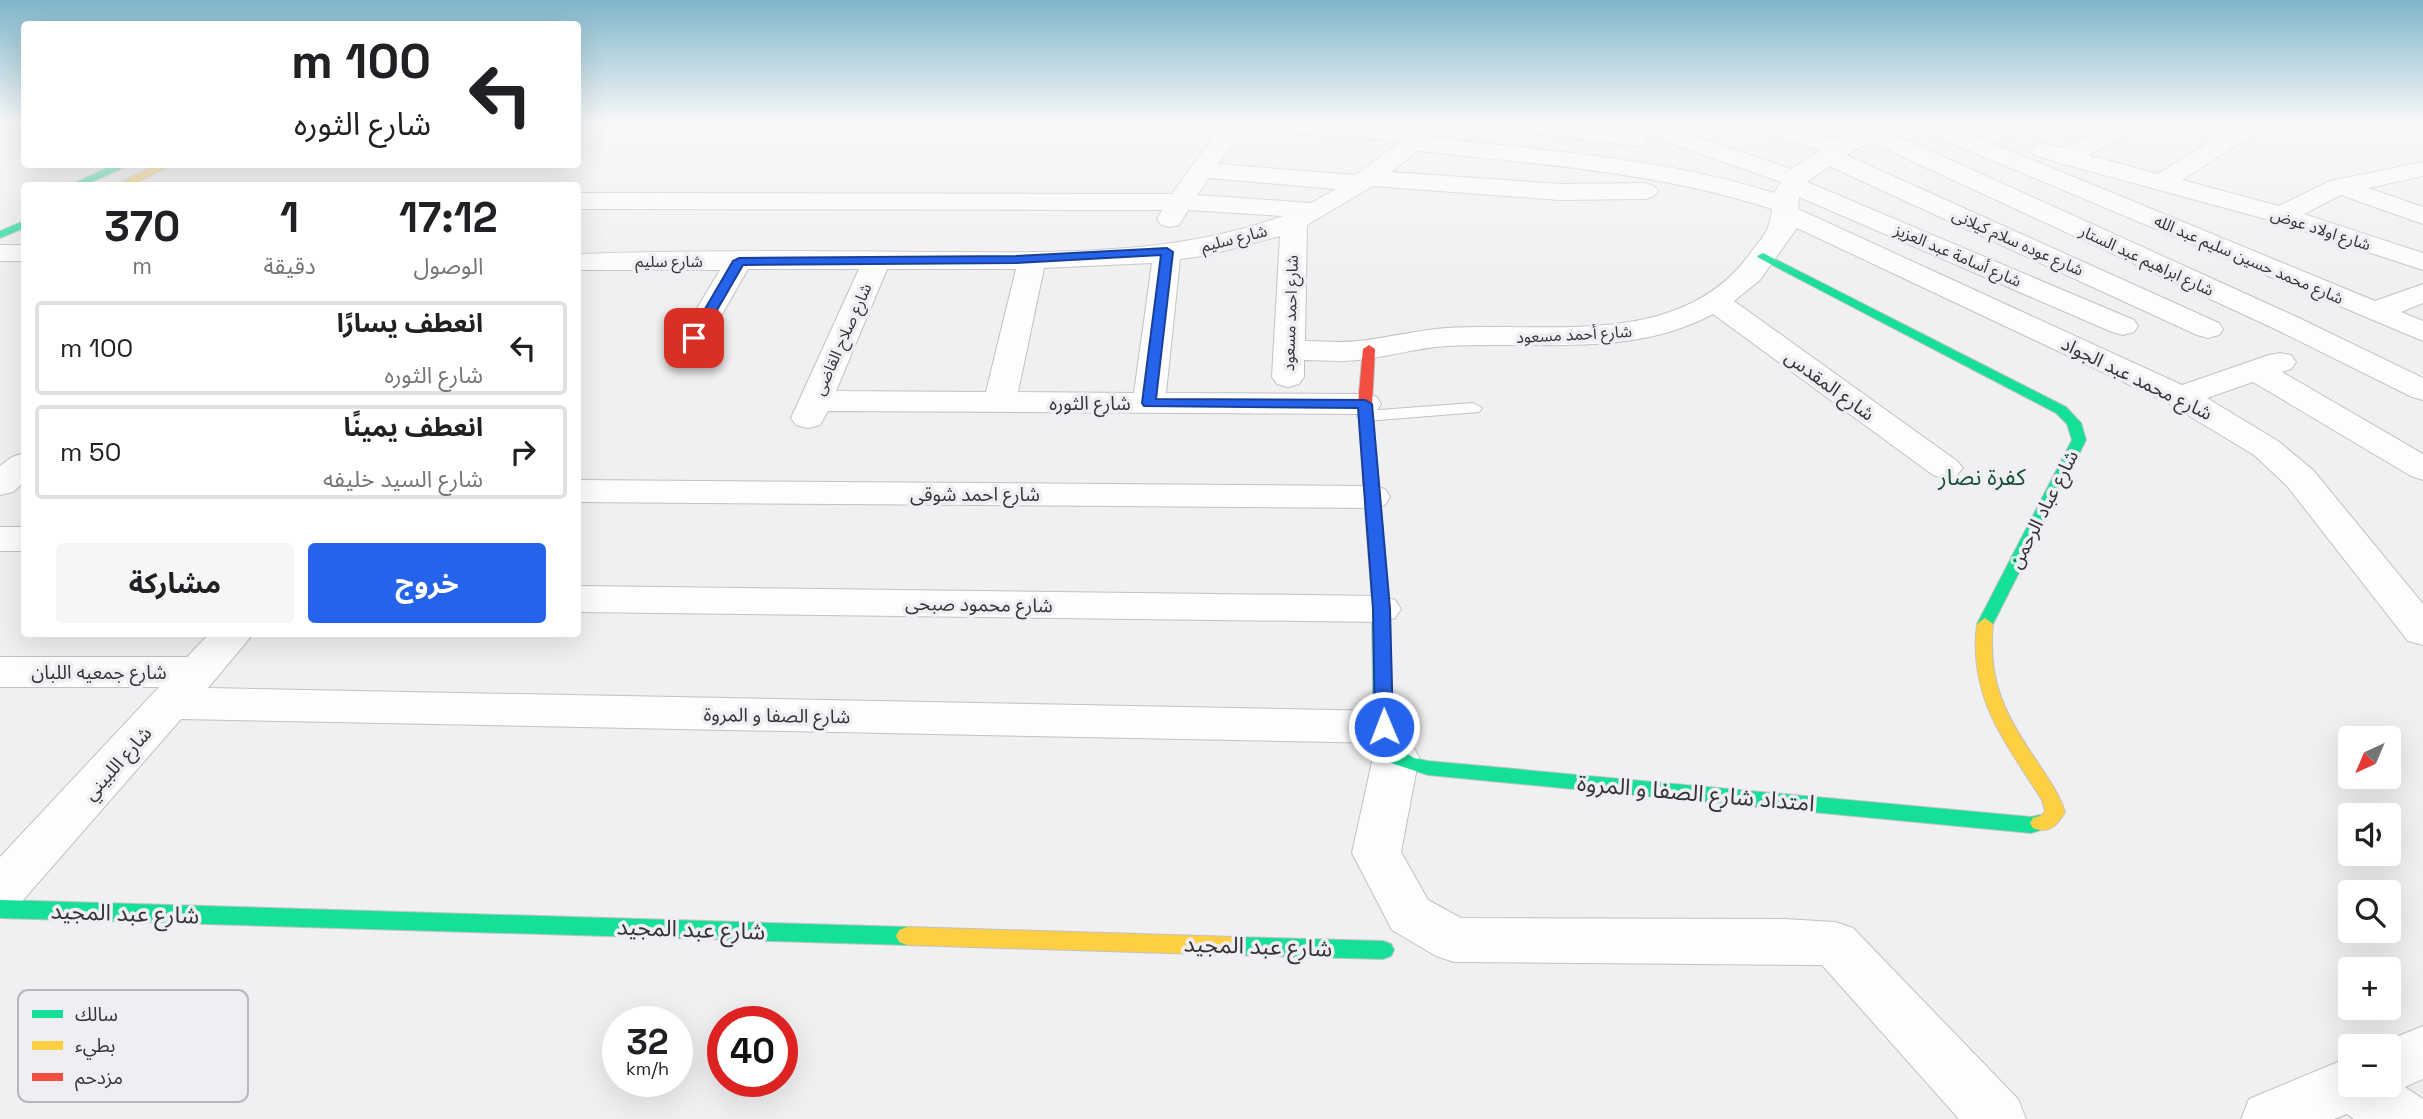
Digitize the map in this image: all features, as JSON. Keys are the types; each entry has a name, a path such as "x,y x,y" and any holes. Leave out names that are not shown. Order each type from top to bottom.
{"street":[{"path":"83,182 101,174"},
{"path":"128,182 145,174"},
{"path":"1149,403 1158,253 1179,202 1200,174"},
{"path":"1264,174 1560,192 1731,187"},
{"name":"شارع سليم","path":"581,262 1032,259 1158,253 1224,242 1305,216 1371,174"},
{"path":"1667,174 1790,195"},
{"path":"1740,174 1790,195"},
{"name":"شارع أحمد مسعود","path":"1289,351 1369,349 1418,339 1586,336 1642,331 1683,318 1715,301 1743,281 1784,227 1790,195 1801,174"},
{"name":"شارع عوده سلام كيلانى","path":"1881,174 2208,329"},
{"name":"شارع ابراهيم عبد الستار","path":"1978,174 2423,390"},
{"name":"شارع محمد حسين سليم عبد الله","path":"2057,174 2423,332"},
{"name":"شارع اولاد عوض","path":"2129,174 2282,215 2423,262"},
{"path":"2161,183 2175,174"},
{"path":"2282,215 2339,186 2397,174"},
{"path":"2339,186 2423,216"},
{"name":"شارع أسامة عبد العزيز","path":"1790,195 2123,326"},
{"name":"شارع محمد عبد الجواد","path":"1790,195 2180,396 2266,448 2300,478 2423,631"},
{"path":"581,201 1179,202 1305,216"},
{"name":"شارع احمد مسعود","path":"1287,404 1289,351 1305,216"},
{"path":"0,235 21,226"},
{"path":"0,253 21,253"},
{"name":"شارع عباد الرحمن","path":"1763,256 2061,410 2078,430 2079,440 1985,622 1980,646 1982,674 1993,704 2051,799 2055,813 2048,822 2031,825"},
{"path":"1000,402 1032,259"},
{"name":"شارع صلاح القاضى","path":"811,410 877,260"},
{"path":"694,338 739,261"},
{"path":"2375,312 2423,293"},
{"name":"شارع المقدس","path":"1715,301 1945,468"},
{"path":"1369,349 1365,410 1390,742 1376,853 1410,915 1454,940 1784,941 1835,944 1997,1119"},
{"path":"2180,396 2268,366 2423,469"},
{"name":"شارع الثوره","path":"811,410 1000,402 1287,404 1365,410"},
{"path":"0,484 21,466"},
{"name":"شارع احمد شوقى","path":"581,491 1372,497"},
{"path":"0,539 21,539"},
{"name":"شارع محمود صبحى","path":"581,599 1381,609"},
{"name":"شارع اللبيني","path":"0,891 229,637"},
{"name":"شارع جمعيه اللبان","path":"0,672 184,688"},
{"name":"شارع الصفا و المروة","path":"184,688 1390,742"},
{"name":"امتداد شارع الصفا و المروة","path":"1390,742 1410,764 1429,768 2031,825"},
{"name":"شارع عبد المجيد","path":"0,909 1383,950"},
{"path":"2401,1062 2423,1052"},
{"path":"2270,1119 2338,1090"},
{"path":"2369,1097 2403,1119"}],"lane":[{"path":"1365,410 1473,408"}],"traffic: fast":[{"path":"83,182 101,174"},
{"path":"0,235 21,225"},
{"path":"1763,256 2061,410 2074,423 2079,440 1985,624"},
{"path":"1373,510 1380,599 1384,723 1391,750 1402,761 1428,768 2031,825 2040,823"},
{"path":"0,909 907,936"},
{"path":"1234,946 1383,950"}],"traffic: slow":[{"path":"128,182 145,174"},
{"path":"1985,624 1982,649 1984,672 1991,695 2012,738 2051,799 2055,812 2048,822 2040,823"},
{"path":"907,936 1234,946"}],"traffic: jam":[{"path":"1369,349 1365,404 1373,510"}],"district":[{"name":"كفرة نصار","path":"1982,477"}],"route":[{"path":"694,338 739,261 1016,260 1167,252 1149,403 1365,404 1381,609 1384,727"}]}
